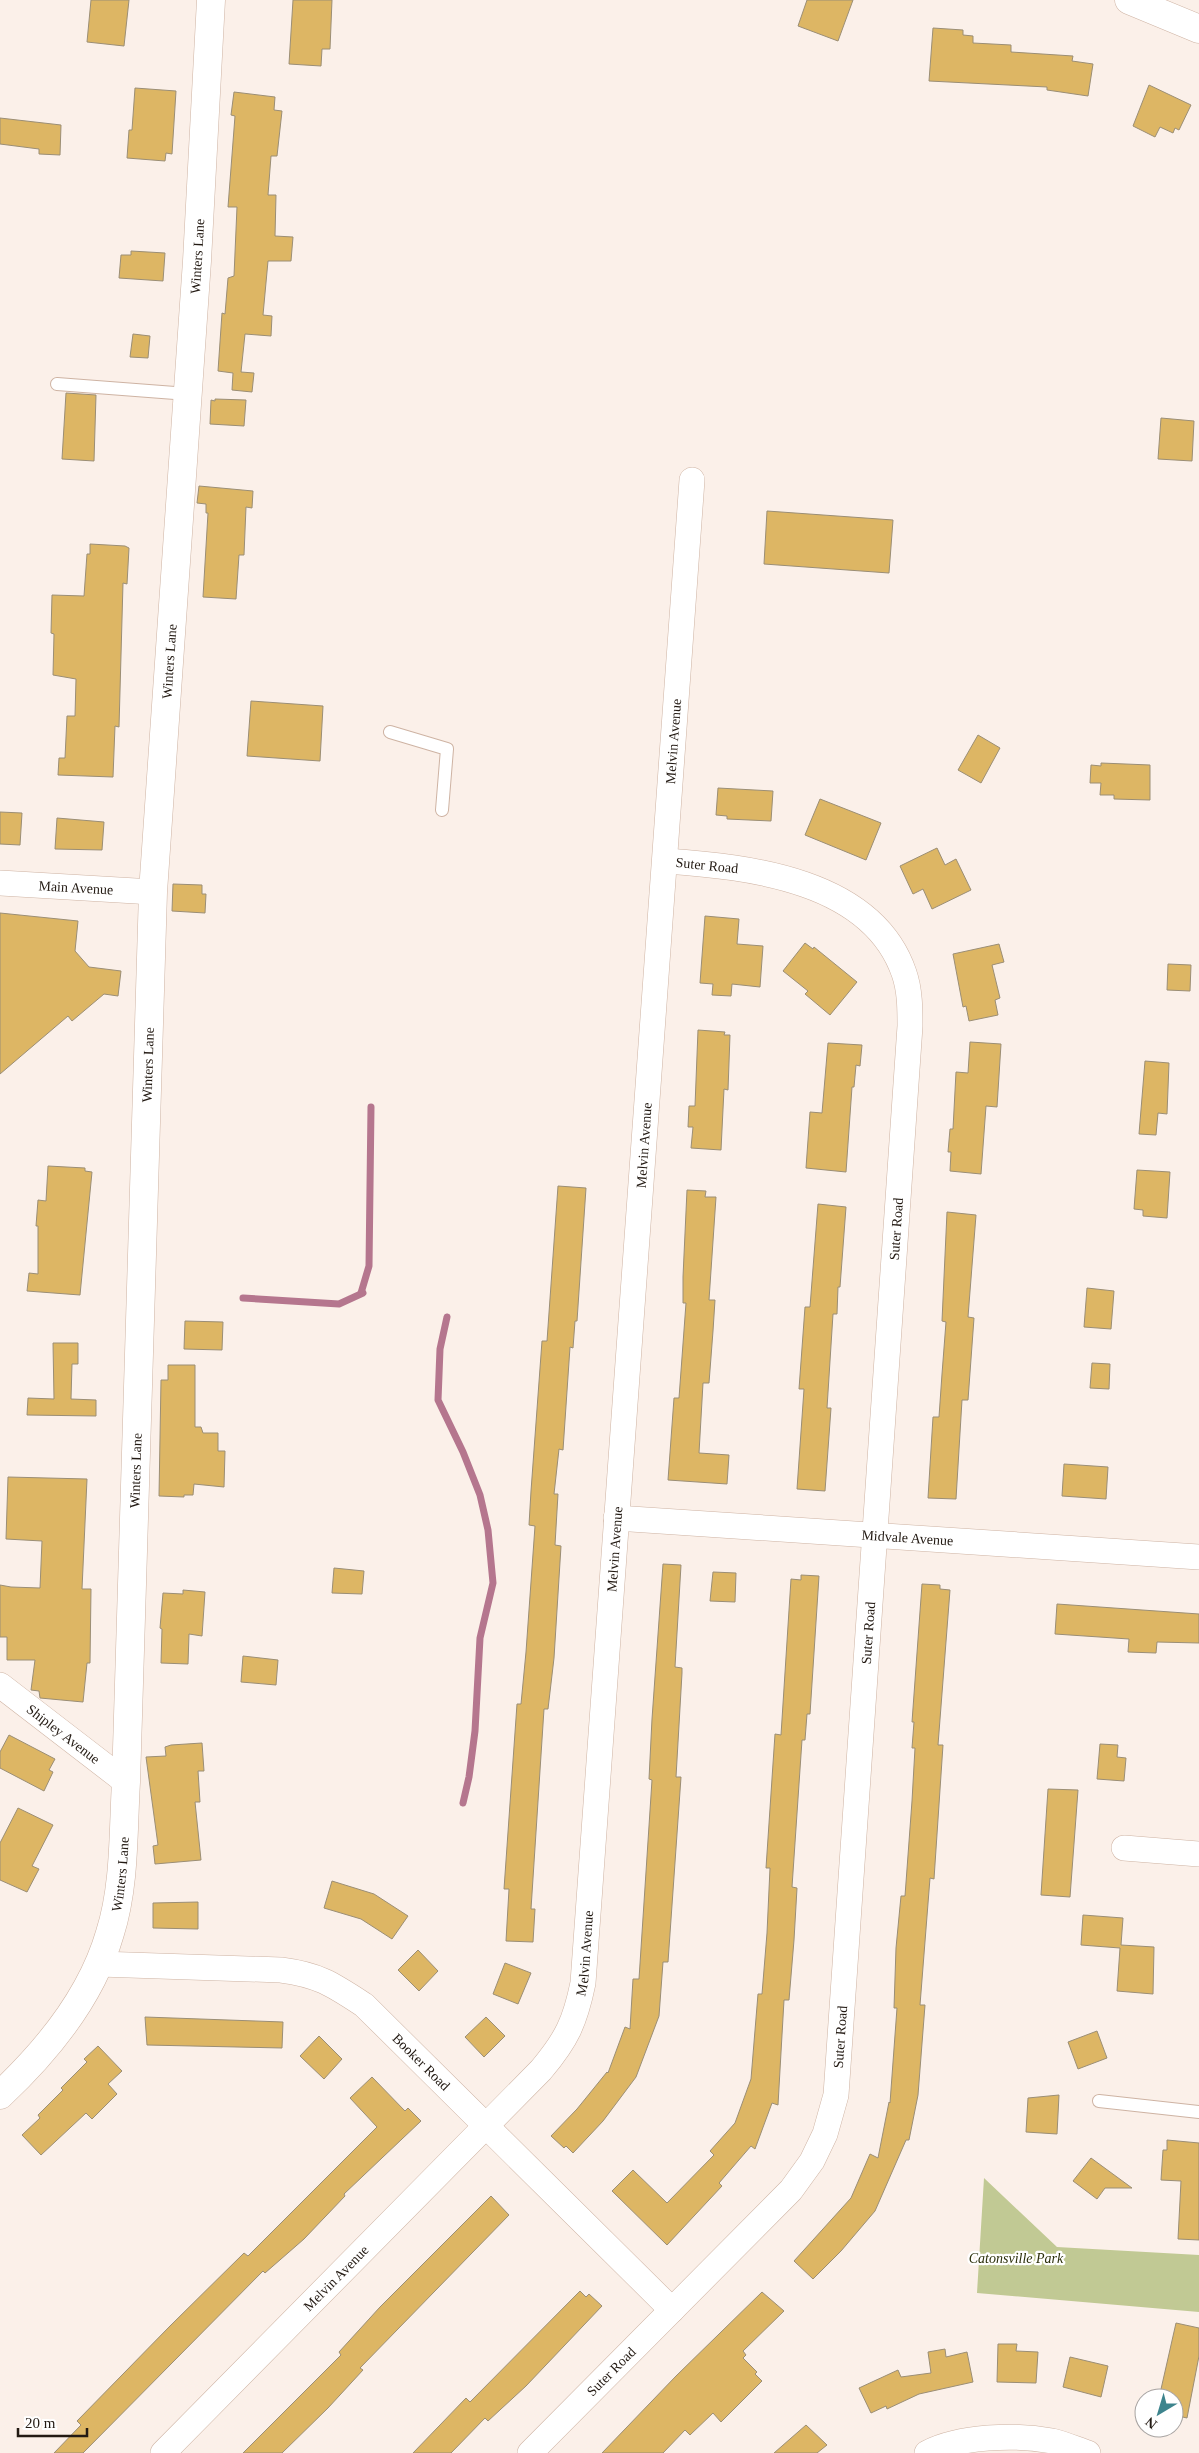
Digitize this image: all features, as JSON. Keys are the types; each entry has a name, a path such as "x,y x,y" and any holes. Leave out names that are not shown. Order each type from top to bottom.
{"street":[{"name":"Winters Lane","path":"0,2095 26,2070 52,2040 75,2008 99,1964 111,1933 120,1878 126,1782 153,892 188,394 211,0"},
{"path":"1130,0 1199,29"},
{"name":"Melvin Avenue","path":"163,2453 486,2127 562,2046 576,2016 584,1983 692,480"},
{"name":"Suter Road","path":"530,2453 791,2190 812,2161 828,2126 836,2095 910,1026 909,998 904,973 893,950 877,927 856,909 832,895 804,884 728,865 666,861"},
{"name":"Main Avenue","path":"0,883 153,892"},
{"name":"Midvale Avenue","path":"616,1518 1199,1557"},
{"name":"Shipley Avenue","path":"0,1685 126,1782"},
{"path":"1124,1848 1199,1854"},
{"name":"Booker Road","path":"99,1964 281,1970 309,1974 335,1986 364,2005 672,2310"},
{"path":"927,2453 935,2449 974,2440 1010,2437 1051,2441 1088,2453"}],"lane":[{"path":"57,384 188,394"},
{"path":"390,732 447,749 442,810"},
{"path":"1099,2101 1199,2112"}],"green space":[{"name":"Catonsville Park","path":"984,2178 1057,2247 1199,2255 1199,2312 977,2293"}],"building":[{"path":"91,0 129,0 124,46 87,42"},
{"path":"293,0 332,0 330,49 322,49 321,66 289,64"},
{"path":"807,0 853,0 838,41 798,26"},
{"path":"933,28 963,30 963,35 973,36 973,43 1011,45 1011,52 1073,56 1072,61 1093,64 1088,96 1047,90 1047,87 929,81"},
{"path":"1149,85 1191,105 1179,130 1175,128 1173,133 1160,127 1155,137 1133,126"},
{"path":"135,88 176,91 172,154 166,153 165,161 127,158 129,130 132,130"},
{"path":"234,92 275,97 274,110 282,111 277,156 271,156 268,195 276,195 275,236 293,237 291,261 268,261 263,315 272,316 271,336 245,334 241,372 254,373 252,392 232,390 233,373 218,371 222,313 225,314 228,278 234,276 237,207 228,207 235,116 231,115"},
{"path":"0,118 61,125 60,155 39,154 39,149 0,144"},
{"path":"131,251 165,253 163,281 119,278 121,255 131,255"},
{"path":"133,334 150,336 148,358 130,357"},
{"path":"66,393 96,395 94,461 62,459"},
{"path":"215,399 246,400 244,426 210,424 211,400 215,401"},
{"path":"1161,418 1194,421 1192,461 1158,459"},
{"path":"199,486 253,491 252,508 246,507 244,555 239,555 236,599 203,597 208,513 206,513 206,504 197,503"},
{"path":"767,511 893,520 889,573 764,564"},
{"path":"90,544 125,546 129,548 127,584 123,583 119,727 115,726 113,777 58,775 59,758 65,758 67,716 75,716 76,679 53,675 54,634 51,633 52,595 84,596 87,554 90,554"},
{"path":"251,701 323,706 320,761 247,756"},
{"path":"978,735 1000,748 981,783 958,770"},
{"path":"1101,763 1150,765 1150,800 1114,799 1114,795 1100,795 1101,783 1090,783 1091,765 1101,766"},
{"path":"718,788 773,791 771,821 727,819 727,816 716,815"},
{"path":"820,799 881,823 866,860 805,835"},
{"path":"0,812 22,813 20,845 0,844"},
{"path":"57,818 104,822 102,850 55,849"},
{"path":"937,848 945,865 956,859 971,890 932,909 923,889 913,894 900,866"},
{"path":"173,884 202,885 202,894 206,894 205,913 172,911"},
{"path":"0,913 78,921 75,951 89,967 121,971 118,996 104,994 72,1021 68,1016 0,1074"},
{"path":"705,916 739,919 737,944 763,946 760,987 732,984 731,996 712,995 713,984 700,983"},
{"path":"805,943 813,949 814,947 857,982 830,1015 805,994 808,991 783,971"},
{"path":"999,944 1004,962 992,965 1000,998 995,1000 998,1015 969,1021 966,1006 963,1007 953,954"},
{"path":"1168,964 1191,965 1190,991 1167,990"},
{"path":"698,1030 725,1032 724,1035 730,1035 728,1090 724,1089 721,1150 691,1148 693,1127 688,1127 689,1106 695,1106"},
{"path":"970,1042 1001,1044 997,1107 986,1106 981,1174 950,1171 951,1152 948,1152 950,1129 953,1129 956,1072 968,1073"},
{"path":"828,1043 862,1045 860,1066 856,1065 854,1087 852,1087 846,1172 806,1168 810,1112 822,1113"},
{"path":"1145,1061 1169,1063 1167,1114 1158,1113 1156,1135 1139,1134"},
{"path":"48,1166 85,1168 85,1171 92,1172 80,1295 27,1291 29,1273 38,1274 38,1226 36,1226 38,1200 46,1201"},
{"path":"1137,1170 1170,1172 1167,1218 1143,1216 1143,1210 1134,1209"},
{"path":"558,1186 586,1188 577,1321 575,1321 573,1348 570,1347 563,1450 559,1449 554,1494 558,1494 555,1545 561,1546 554,1658 548,1709 544,1709 531,1909 535,1909 533,1942 506,1941 509,1889 504,1889 517,1704 521,1704 535,1526 529,1525 531,1491 542,1341 547,1341"},
{"path":"687,1190 706,1191 705,1197 716,1197 709,1300 715,1300 713,1331 709,1383 703,1383 699,1453 729,1455 727,1484 668,1480 674,1398 679,1398 686,1303 683,1303 683,1277"},
{"path":"818,1204 846,1207 837,1314 833,1314 827,1408 831,1408 825,1491 797,1489 804,1389 799,1389 805,1307 810,1307"},
{"path":"947,1212 976,1215 968,1317 974,1318 968,1400 962,1400 956,1499 928,1498 933,1417 939,1417 946,1322 942,1321"},
{"path":"1087,1288 1114,1291 1111,1329 1084,1327"},
{"path":"185,1321 223,1322 222,1350 184,1349"},
{"path":"53,1343 78,1343 78,1364 72,1364 71,1399 96,1400 96,1416 27,1415 28,1398 54,1399"},
{"path":"1092,1363 1110,1364 1109,1389 1090,1388"},
{"path":"168,1365 195,1365 195,1427 201,1427 203,1433 218,1433 218,1451 225,1451 224,1487 194,1484 193,1495 184,1495 184,1497 159,1496 161,1380 168,1380"},
{"path":"1064,1464 1108,1467 1106,1499 1062,1496"},
{"path":"8,1477 87,1479 82,1589 91,1589 90,1663 87,1663 83,1702 40,1698 39,1691 31,1690 35,1660 7,1660 7,1637 0,1637 0,1585 40,1588 42,1541 6,1539"},
{"path":"663,1564 681,1565 675,1667 682,1668 676,1777 681,1777 668,1962 663,1962 659,2016 636,2077 603,2121 573,2153 566,2146 564,2148 551,2136 608,2073 625,2027 630,2029 633,1979 639,1979 652,1780 649,1779 652,1719"},
{"path":"334,1568 364,1571 362,1594 332,1593"},
{"path":"713,1572 736,1573 735,1602 710,1601"},
{"path":"801,1575 819,1576 810,1714 807,1714 805,1740 802,1740 792,1887 797,1888 794,1940 789,2000 784,2000 778,2105 772,2103 755,2149 751,2146 719,2183 722,2186 667,2245 612,2191 633,2170 667,2203 714,2155 710,2151 735,2123 751,2079 758,1994 762,1994 767,1933 770,1868 766,1868 775,1734 781,1735 791,1579 801,1580"},
{"path":"922,1584 940,1585 940,1589 950,1590 938,1745 943,1745 934,1879 930,1878 920,2005 925,2005 918,2095 909,2140 906,2140 875,2211 841,2251 813,2279 794,2261 851,2198 870,2154 878,2158 890,2103 897,2008 894,2008 896,1948 901,1896 905,1896 912,1801 915,1748 912,1748 914,1722 912,1722"},
{"path":"183,1590 205,1592 202,1636 189,1634 188,1664 161,1663 162,1629 160,1628 163,1593 183,1594"},
{"path":"1057,1604 1199,1614 1199,1643 1157,1642 1156,1653 1128,1652 1129,1639 1055,1634"},
{"path":"243,1656 278,1660 276,1685 241,1682"},
{"path":"9,1735 55,1759 49,1770 53,1772 44,1791 0,1768 0,1752"},
{"path":"202,1743 204,1771 198,1771 200,1802 195,1802 201,1860 155,1864 153,1846 158,1845 146,1757 166,1756 165,1747 171,1745"},
{"path":"1100,1744 1118,1745 1117,1757 1126,1758 1124,1781 1097,1779"},
{"path":"1048,1789 1078,1790 1070,1897 1041,1895"},
{"path":"18,1808 53,1825 32,1866 39,1869 27,1892 0,1880 0,1843"},
{"path":"332,1881 374,1894 408,1916 392,1939 361,1919 324,1908"},
{"path":"198,1902 198,1929 153,1928 153,1903"},
{"path":"1083,1915 1123,1918 1121,1945 1154,1947 1153,1994 1117,1991 1120,1948 1081,1945"},
{"path":"418,1950 438,1971 419,1991 398,1970"},
{"path":"505,1963 531,1973 518,2004 493,1994"},
{"path":"145,2017 283,2022 282,2048 147,2045"},
{"path":"486,2017 505,2036 484,2057 465,2037"},
{"path":"1097,2031 1107,2058 1078,2069 1068,2042"},
{"path":"319,2036 342,2059 324,2079 300,2056"},
{"path":"98,2046 122,2071 108,2084 117,2094 92,2119 86,2113 41,2155 22,2135 40,2118 38,2115 63,2090 61,2088 87,2062 84,2059"},
{"path":"372,2077 405,2111 408,2108 421,2121 344,2194 345,2196 304,2239 265,2273 263,2271 83,2453 54,2453 81,2425 77,2421 170,2326 244,2253 248,2256 377,2127 350,2098"},
{"path":"1059,2095 1057,2134 1026,2132 1028,2098"},
{"path":"1167,2140 1199,2143 1199,2240 1178,2239 1181,2181 1161,2180 1163,2150 1167,2150"},
{"path":"1091,2158 1132,2188 1105,2188 1097,2199 1073,2181"},
{"path":"491,2196 509,2215 360,2368 363,2370 328,2408 282,2453 243,2453 341,2355 339,2352 380,2307"},
{"path":"580,2291 586,2297 589,2294 602,2306 526,2386 488,2421 485,2418 451,2453 413,2453 466,2398 470,2402"},
{"path":"762,2292 784,2311 743,2351 746,2355 743,2358 757,2372 755,2374 762,2381 721,2422 713,2413 690,2435 685,2430 663,2453 602,2453 676,2376"},
{"path":"1176,2323 1199,2328 1199,2356 1187,2418 1184,2417 1184,2388 1161,2388"},
{"path":"998,2344 1017,2344 1016,2351 1038,2352 1036,2383 997,2382"},
{"path":"945,2349 946,2357 967,2352 973,2382 919,2394 887,2409 886,2406 871,2413 859,2388 898,2370 901,2377 931,2373 928,2352"},
{"path":"1070,2357 1108,2366 1101,2397 1063,2387"},
{"path":"806,2425 827,2445 817,2453 774,2453"}],"waterway":[{"path":"361,1293 369,1266 371,1107"},
{"path":"243,1298 339,1304 363,1293"},
{"path":"447,1317 440,1349 438,1400 463,1452 480,1495 488,1530 493,1583 480,1638 475,1731 469,1777 463,1803"}]}
